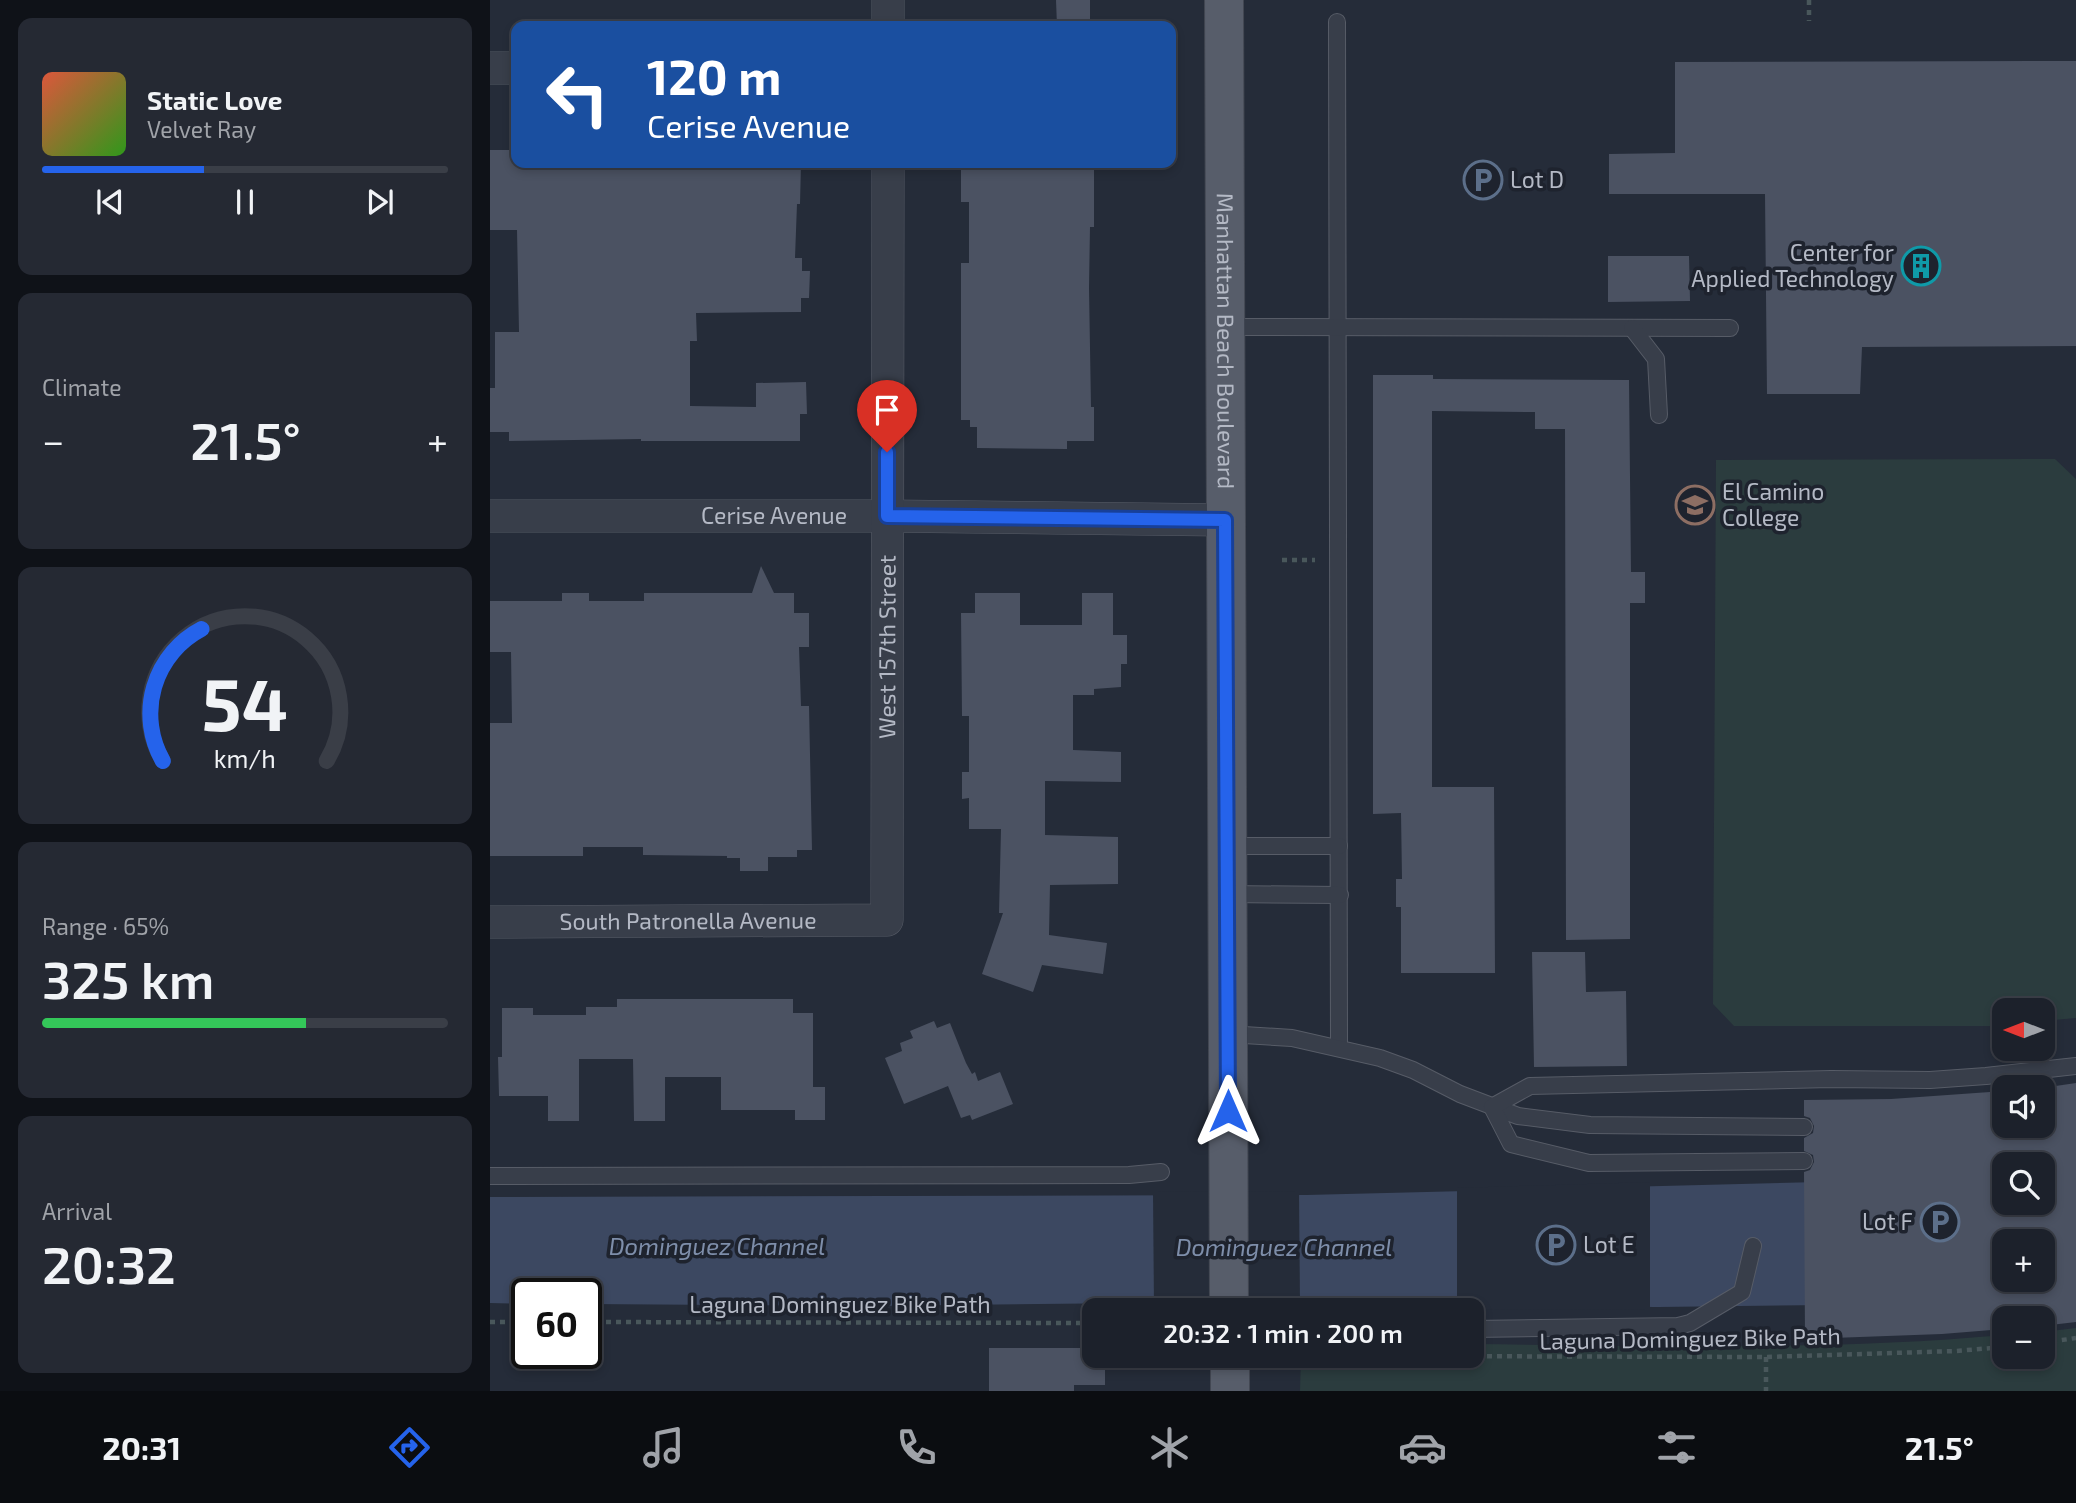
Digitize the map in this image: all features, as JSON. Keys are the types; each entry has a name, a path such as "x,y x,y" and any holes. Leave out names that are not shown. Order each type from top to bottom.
{"main road":[{"name":"Manhattan Beach Boulevard","path":"1224,0 1229,1298"},
{"path":"1230,1368 1230,1391"}],"street":[{"path":"888,0 888,21"},
{"path":"490,68 511,68"},
{"name":"West 157th Street","path":"887,920 888,168"},
{"name":"Cerise Avenue","path":"490,516 887,516 1225,520"},
{"name":"South Patronella Avenue","path":"490,922 887,920"}],"lane":[{"path":"1337,22 1339,1048"},
{"path":"1226,327 1730,328"},
{"path":"1632,328 1656,359 1659,415"},
{"path":"1227,846 1339,846"},
{"path":"1228,894 1340,895"},
{"path":"1228,1034 1292,1038 1339,1048 1413,1070 1460,1094 1518,1116 1590,1125 1804,1128"},
{"path":"1492,1107 1530,1086 1792,1079 1930,1080 2076,1066"},
{"path":"1492,1107 1511,1144 1589,1163 1804,1160"},
{"path":"490,1176 1115,1175 1161,1172"},
{"path":"1484,1329 1678,1326 1690,1323 1742,1292 1753,1247"}],"path":[{"path":"1809,0 1809,21"},
{"path":"1282,560 1320,560"},
{"path":"490,1322 511,1322"},
{"name":"Laguna Dominguez Bike Path","path":"602,1322 1082,1323"},
{"path":"2055,1341 2076,1339"},
{"name":"Laguna Dominguez Bike Path","path":"1484,1356 1766,1357 1992,1348"},
{"path":"1766,1357 1766,1391"}],"shaded area":[{"path":"2055,459 2076,479 2076,1018 2055,1020 2055,998 1992,998 1992,1026 1734,1026 1713,1004 1716,460"},
{"path":"2076,1328 2076,1391 1300,1391 1301,1368 1484,1368 1484,1344 1805,1345 1992,1336 1992,1369 2055,1369 2055,1330"}],"water":[{"name":"Dominguez Channel","path":"1981,1178 1992,1189 1992,1215 2047,1215 2053,1229 1992,1229 1992,1292 2017,1292 1827,1305 1484,1306 1484,1298 1082,1298 1082,1304 863,1306 602,1304 602,1278 511,1278 511,1304 490,1303 490,1197 1306,1195"},
{"path":"2055,1235 2076,1288 2055,1289"}],"pier":[{"name":"Lot E","path":"1650,1182 1650,1310 1484,1309 1484,1298 1457,1298 1457,1188"},
{"path":"1299,1191 1300,1298 1154,1298 1153,1192"}],"building":[{"path":"1056,0 1090,0 1090,21 1057,21"},
{"name":"Center for Applied Technology","path":"2076,61 2076,346 1862,347 1860,394 1767,394 1765,194 1609,194 1609,154 1675,153 1675,62"},
{"path":"490,150 511,150 511,168 801,168 795,258 802,258 802,271 810,271 809,298 801,298 801,312 696,313 697,341 690,341 690,406 756,407 756,383 806,382 807,414 800,414 800,441 509,441 509,432 490,432 490,388 495,388 495,332 519,332 517,230 490,230"},
{"path":"961,168 1094,168 1094,227 1090,227 1089,288 1094,441 1067,441 1067,449 977,448 977,427 970,427 970,420 961,420 961,263 969,263 969,202 961,202"},
{"path":"1608,256 1689,256 1690,301 1608,302"},
{"path":"1373,375 1433,375 1433,379 1629,380 1631,572 1645,572 1645,603 1630,603 1630,939 1566,940 1565,429 1535,429 1535,412 1432,411 1432,787 1494,787 1495,973 1401,973 1401,907 1396,907 1396,879 1402,879 1401,813 1373,814"},
{"path":"761,566 774,593 794,593 794,613 809,613 809,647 799,647 801,706 809,706 812,850 797,850 797,857 768,857 768,871 740,871 740,858 727,856 643,855 643,847 583,847 583,856 490,856 490,723 512,723 511,652 490,652 490,601 562,601 562,593 589,593 589,601 644,601 644,593 752,593"},
{"path":"975,593 1020,593 1020,625 1082,625 1082,593 1113,593 1113,635 1127,635 1127,664 1121,664 1121,687 1094,689 1094,695 1073,695 1073,750 1121,752 1121,782 1045,781 1045,835 1118,837 1118,884 1050,885 1049,935 1107,943 1103,974 1042,965 1033,992 982,974 1003,913 999,913 1001,829 969,829 969,798 962,799 962,772 969,772 969,716 962,716 961,613 975,613"},
{"path":"1532,952 1585,952 1586,992 1626,991 1627,1066 1534,1067"},
{"path":"617,999 793,999 793,1013 813,1013 813,1087 825,1087 825,1120 795,1120 795,1110 721,1110 721,1077 665,1077 665,1121 634,1121 633,1059 579,1059 579,1121 548,1121 548,1096 499,1096 498,1057 502,1057 502,1008 533,1008 533,1015 586,1015 586,1007 617,1007"},
{"path":"934,1021 937,1028 950,1023 966,1063 972,1074 975,1072 978,1081 1000,1072 1013,1104 972,1120 970,1115 961,1118 948,1086 904,1104 885,1058 902,1051 900,1043 913,1038 910,1031"},
{"name":"Lot F","path":"2076,1083 2076,1322 2055,1324 2055,1306 1992,1306 1992,1330 1805,1339 1804,1172 1810,1170 1814,1162 1813,1155 1804,1151 1804,1138 1813,1133 1814,1126 1810,1118 1804,1116 1804,1100 1891,1099 1992,1092 1992,1138 2055,1138 2055,1086"},
{"path":"989,1348 1082,1348 1082,1368 1105,1368 1105,1385 1074,1385 1074,1391 989,1391"}],"place":[{"name":"Lot D","path":"1483,180"},
{"name":"Center for Applied Technology","path":"1921,266"},
{"name":"El Camino College","path":"1695,505"},
{"name":"Lot F","path":"1940,1222"},
{"name":"Lot E","path":"1556,1245"}],"route":[{"path":"887,452 887,516 1225,520 1228,1111"}]}
